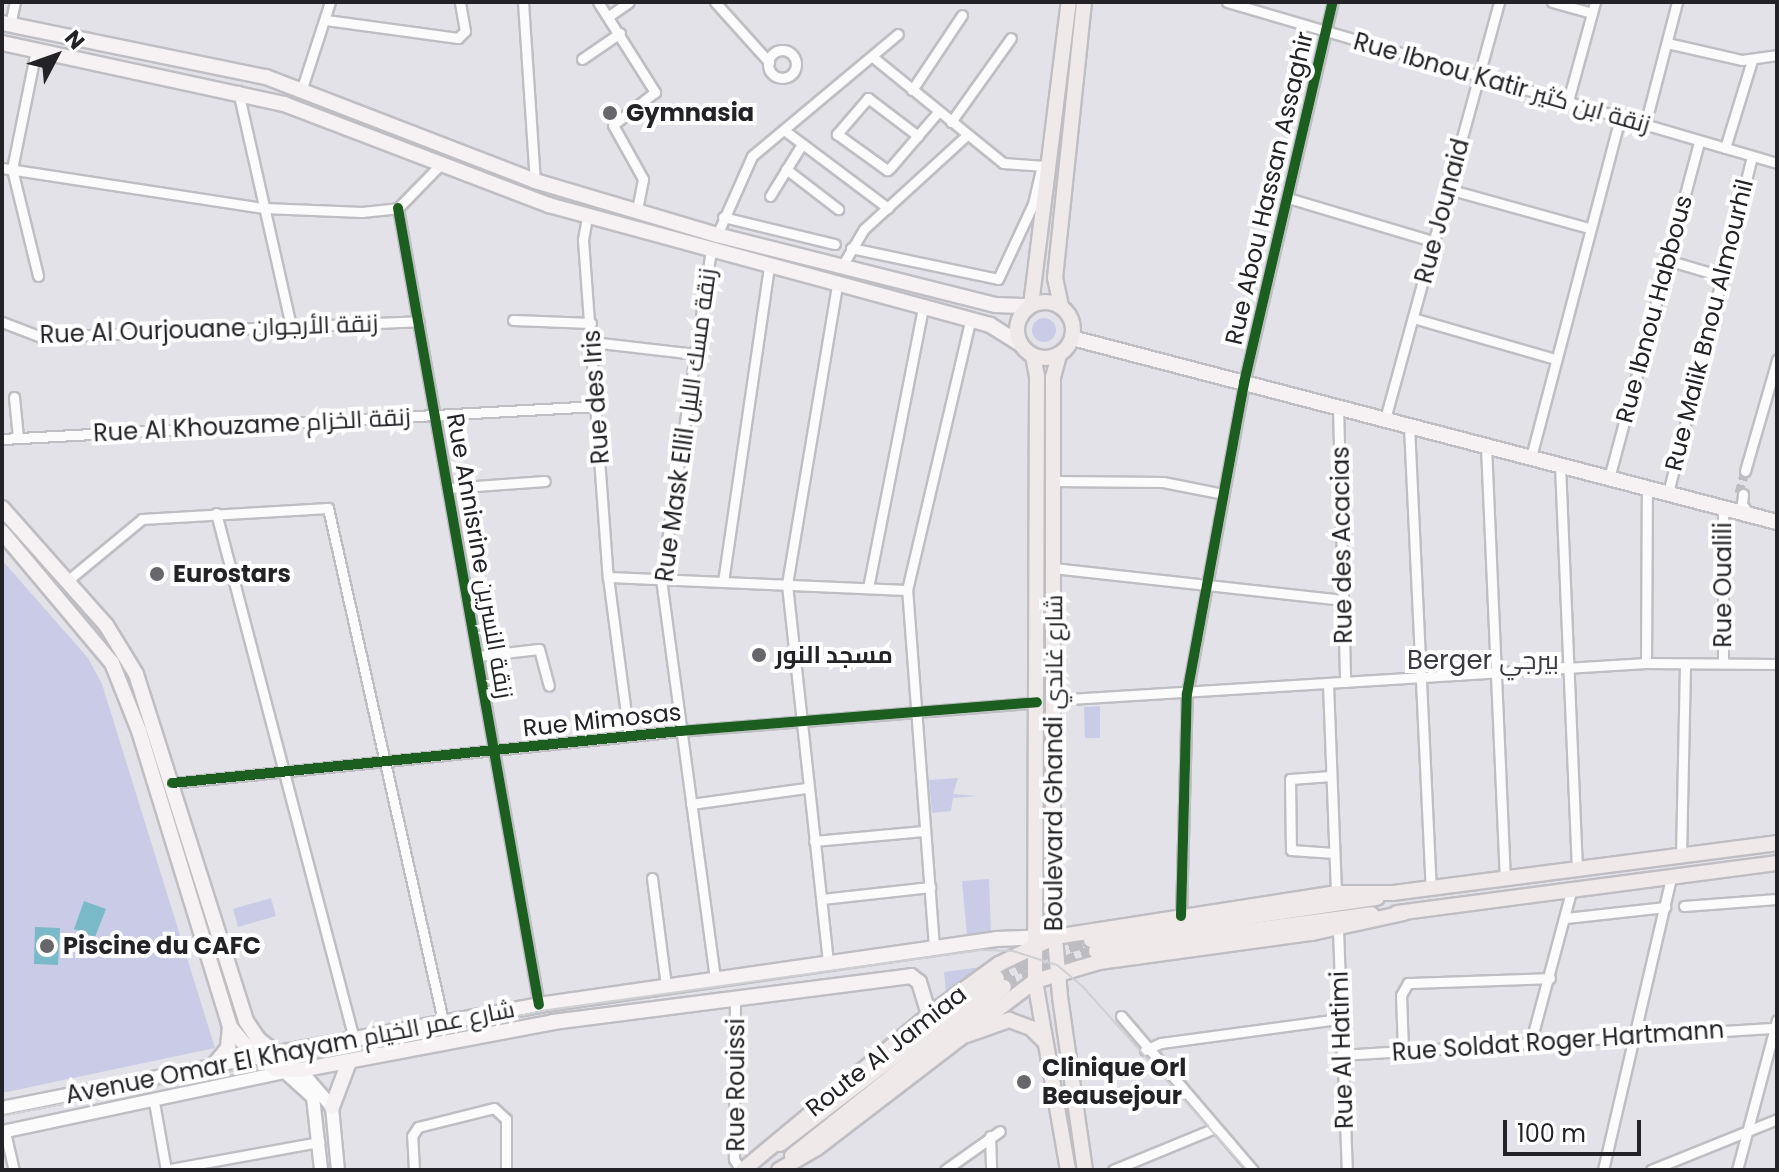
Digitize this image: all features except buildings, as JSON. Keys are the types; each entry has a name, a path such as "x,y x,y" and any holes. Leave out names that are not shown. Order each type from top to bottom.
{"main road":[{"path":"1020,344 1017,323 1030,306 1069,2"},
{"path":"2,43 238,91 315,114 440,165 587,217 998,329 1033,356 1059,355 1072,338 1071,320 1061,306 1055,278 1084,2"},
{"path":"6,24 302,88 535,181 717,235 995,305 1030,306 1048,302 1061,306"},
{"path":"1072,338 1243,389 1338,407 1777,522"},
{"name":"Boulevard Ghandi شارع غاندي","path":"1059,355 1053,377 1053,568 1035,981 1068,1170"},
{"name":"Boulevard Ghandi شارع غاندي","path":"1033,356 1037,376 1045,701 1057,973 1085,1170"},
{"path":"2,508 106,625 136,674 246,1021 293,1071"},
{"path":"2,532 85,626 119,678 230,1027 228,1048 215,1064"},
{"path":"1777,843 1393,893 1359,904 1093,946 1404,913 1777,863"},
{"name":"Route Al Jamiaa","path":"742,1170 929,1015 1037,940 1336,893 1393,893"},
{"name":"Route Al Jamiaa","path":"778,1170 817,1148 952,1041 1035,981 1099,962 1338,929 1404,913"},
{"name":"Avenue Omar El Khayam شارع عمر الخيام","path":"257,1057 539,1005 934,947 1037,940"},
{"name":"Avenue Omar El Khayam شارع عمر الخيام","path":"293,1071 553,1022 911,976 919,982 929,1015"},
{"path":"765,1152 800,1133 1000,982 778,1170"},
{"path":"952,1041 1009,1020 1031,1028 1046,1043"},
{"path":"230,1027 257,1057 293,1071"},
{"path":"332,1107 349,1062"}],"street":[{"path":"6,24 15,2"},
{"path":"302,88 330,2"},
{"path":"326,20 458,38 465,31 460,2"},
{"path":"523,2 535,181"},
{"path":"598,2 655,92 613,125 643,179 637,211"},
{"path":"609,16 629,2"},
{"path":"715,2 769,62"},
{"name":"Rue Abou Hassan Assaghir","path":"1181,916 1187,694 1243,389 1333,2"},
{"name":"Rue Jounaid","path":"1385,419 1499,2"},
{"path":"1552,2 1594,7 1568,101"},
{"path":"1645,125 1677,2"},
{"name":"Rue Ibnou Katir زنقة ابن كثير","path":"1231,3 1777,163"},
{"path":"912,90 962,15"},
{"path":"582,59 620,33"},
{"path":"717,235 752,156 874,58 898,34"},
{"path":"951,122 1011,38"},
{"path":"1667,43 1752,60 1777,55"},
{"path":"2,177 7,169 36,50"},
{"path":"851,248 998,279 1047,166 1003,163 874,58"},
{"path":"1725,148 1752,60"},
{"path":"238,91 291,326"},
{"path":"918,136 868,98 837,134 887,170 918,136 938,112"},
{"path":"1531,457 1620,118"},
{"path":"784,130 888,208"},
{"path":"842,266 851,248 888,208 967,135"},
{"name":"Rue Ibnou Habbous","path":"1609,478 1699,141"},
{"path":"770,196 802,144"},
{"name":"Rue Malik Bnou Almourhil","path":"1668,493 1752,156"},
{"path":"7,169 264,208 398,208 440,165"},
{"path":"7,169 38,276"},
{"path":"786,169 838,209"},
{"path":"1448,189 1589,228"},
{"path":"1288,198 1432,241"},
{"name":"Rue Annisrine زنقة النسرين","path":"398,208 539,1005"},
{"name":"Rue des Iris","path":"587,217 583,240 608,577 629,736"},
{"path":"723,217 835,244"},
{"name":"Rue Mask Ellil زنقة مسك الليل","path":"711,250 661,579 715,980"},
{"path":"1667,260 1721,276"},
{"path":"723,582 769,265"},
{"path":"828,962 806,788 787,584 837,284"},
{"path":"868,588 923,308"},
{"path":"1413,318 1555,359"},
{"path":"513,320 591,323"},
{"name":"Rue Al Ourjouane زنقة الأرجوان","path":"2,322 41,337 419,321"},
{"path":"934,947 907,590 970,321"},
{"path":"592,342 695,354"},
{"path":"1748,469 1777,360"},
{"path":"14,397 18,438"},
{"name":"Rue Al Khouzame زنقة الخزام","path":"2,439 597,406"},
{"name":"Rue des Acacias","path":"1338,407 1345,682"},
{"path":"1409,426 1431,888"},
{"path":"1486,446 1505,879"},
{"path":"1560,465 1577,869"},
{"path":"448,488 545,481"},
{"path":"1053,481 1163,482 1223,494"},
{"path":"1646,663 1647,487"},
{"path":"1724,508 1741,493 1742,504 1749,514"},
{"path":"67,581 136,521 318,505 331,511 443,1021"},
{"name":"Rue Oualili","path":"1723,663 1724,508"},
{"path":"216,513 354,1039"},
{"path":"1053,568 1343,600"},
{"path":"608,577 907,590"},
{"path":"478,656 539,649 549,686"},
{"name":"Rue Mimosas","path":"172,783 915,710 1646,663 1777,664"},
{"path":"1681,856 1685,664"},
{"path":"1328,684 1336,893"},
{"path":"1331,776 1290,779 1291,850 1334,853"},
{"path":"691,804 806,788"},
{"path":"814,841 924,831"},
{"path":"652,878 666,986"},
{"path":"1603,1170 1671,878"},
{"path":"822,899 930,887"},
{"path":"1531,1041 1571,892"},
{"path":"1684,906 1777,899"},
{"path":"1566,918 1665,907"},
{"name":"Rue Al Hatimi","path":"1338,929 1347,1170"},
{"path":"1403,1050 1401,995 1408,983 1550,978"},
{"name":"Rue Rouissi","path":"735,999 734,1159 742,1170"},
{"path":"1121,1016 1145,1050 1253,1170"},
{"path":"1145,1050 1161,1043 1339,1019"},
{"path":"1737,1170 1776,1024"},
{"name":"Rue Soldat Roger Hartmann","path":"1341,1055 1776,1024"},
{"name":"Avenue Omar El Khayam شارع عمر الخيام","path":"2,1108 257,1057"},
{"path":"293,1071 332,1107 338,1170"},
{"path":"293,1071 313,1097 321,1170"},
{"name":"Avenue Omar El Khayam شارع عمر الخيام","path":"4,1132 293,1071"},
{"path":"154,1102 166,1170 319,1142"},
{"path":"414,1170 412,1136 418,1127 494,1108 506,1119 506,1170"},
{"path":"1651,1170 1777,1119"},
{"path":"1113,1170 1215,1128"},
{"path":"945,1170 1000,1131"},
{"path":"4,1132 14,1170"},
{"path":"990,1136 991,1170"}],"shaded area":[{"path":"1044,318 1053,321 1056,330 1053,339 1044,342 1035,339 1032,330 1035,321"},
{"path":"2,560 88,658 102,684 215,1048 2,1093"},
{"path":"1100,706 1100,738 1085,738 1084,707"},
{"path":"958,778 953,794 978,796 953,798 951,811 932,813 929,780"},
{"path":"989,879 991,932 967,935 962,881"},
{"path":"271,898 276,916 238,927 233,909"},
{"name":"Piscine du CAFC","path":"84,901 106,909 95,937 74,929"},
{"name":"Piscine du CAFC","path":"35,927 60,928 58,965 34,964"},
{"path":"981,967 948,992 946,992 944,972"}],"tunnel":[{"path":"1739,493 1745,471"},
{"path":"997,978 1048,951 1091,940"},
{"path":"1004,987 1096,951"}],"tram line":[{"path":"2,1116 548,1010 983,950 1013,951 1057,965 1084,988 1247,1170"}],"cycle path":[{"path":"1181,916 1187,694 1244,383 1333,2"},
{"path":"398,208 539,1005"},
{"path":"172,783 680,731 1037,702"}],"place":[{"name":"Gymnasia","path":"610,113"},
{"name":"Eurostars","path":"157,574"},
{"name":"مسجد النور","path":"759,655"},
{"name":"Piscine du CAFC","path":"47,946"},
{"name":"Clinique Orl Beausejour","path":"1024,1082"}],"district":[{"name":"Berger بيرجي","path":"1483,661"}]}
